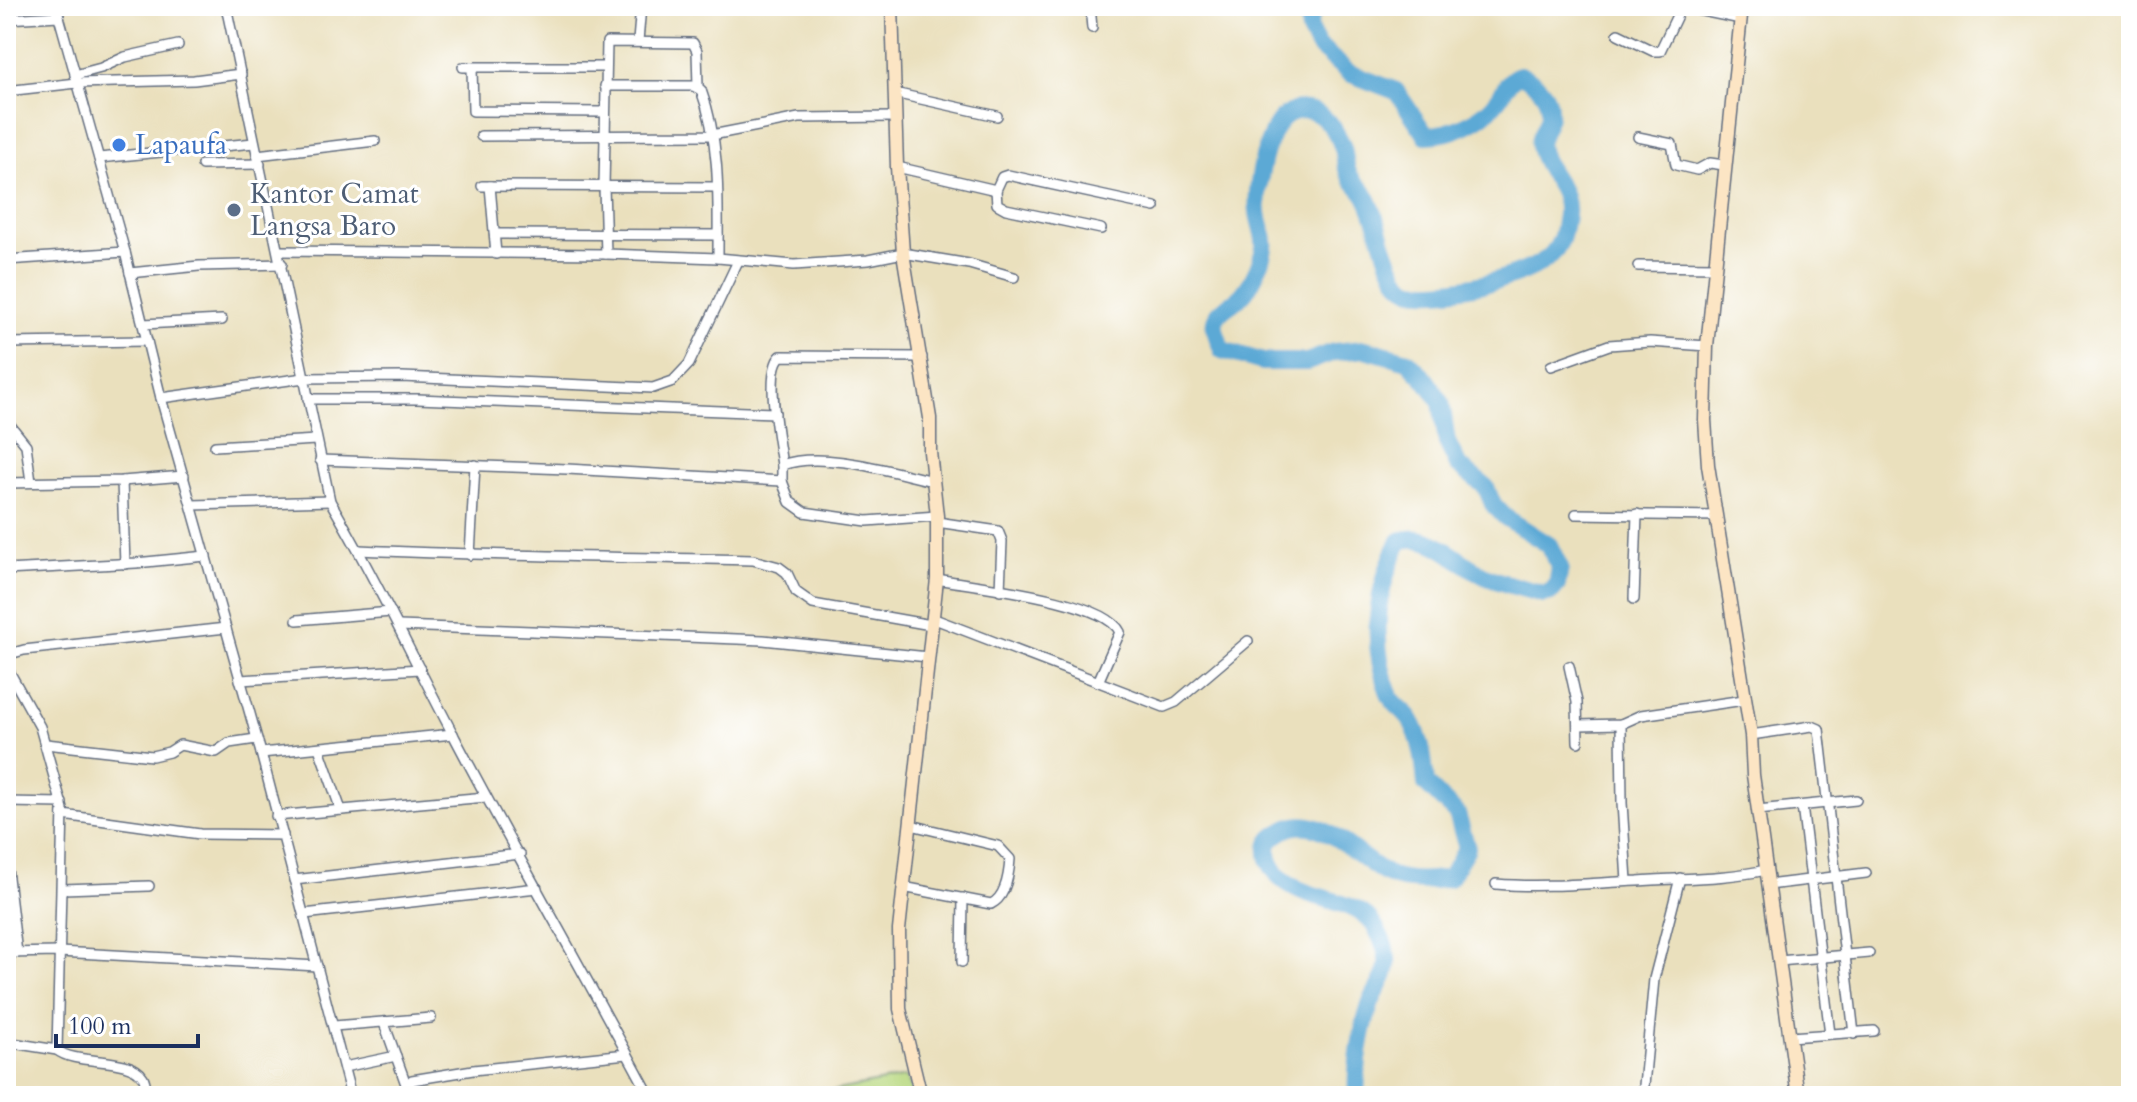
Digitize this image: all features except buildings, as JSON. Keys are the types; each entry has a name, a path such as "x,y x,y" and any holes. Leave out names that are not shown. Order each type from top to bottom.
{"street":[{"path":"226,6 330,501 359,550 486,797 650,1096"},
{"path":"638,41 641,6"},
{"path":"892,6 903,253 930,418 937,519 937,579 899,930 900,1009 921,1096"},
{"path":"1090,6 1092,28"},
{"path":"1618,34 1653,51 1660,51 1679,6 1742,12 1707,346 1705,420 1708,465 1751,735 1758,810 1798,1096"},
{"path":"6,19 58,11 125,252 161,398 261,753 351,1096"},
{"path":"606,254 607,42 638,41 693,43 697,51 698,87 710,115 717,187 718,258"},
{"path":"76,79 125,57 178,45"},
{"path":"605,67 468,67 473,111 605,112"},
{"path":"6,91 76,79 194,80 241,74"},
{"path":"605,86 698,87"},
{"path":"894,93 997,116"},
{"path":"481,136 712,135 799,118 895,117"},
{"path":"1638,137 1672,144 1676,165 1697,170 1710,163 1724,165"},
{"path":"202,165 375,141"},
{"path":"99,158 254,143"},
{"path":"897,167 996,190"},
{"path":"1101,229 1006,209 997,204 996,190 1002,177 1008,175 1155,207"},
{"path":"496,254 486,186 717,187"},
{"path":"495,234 718,235"},
{"path":"279,251 606,254 718,258 767,264 823,264 903,253 969,264 1014,277"},
{"path":"6,260 125,252"},
{"path":"161,398 304,378 402,377 653,388 666,385 689,364 738,261"},
{"path":"130,273 199,266 282,264"},
{"path":"1638,266 1715,267"},
{"path":"143,324 222,320"},
{"path":"6,343 147,341"},
{"path":"1551,366 1609,345 1650,342 1707,346"},
{"path":"922,357 781,356 773,371 782,481 795,508 817,515 867,521 937,519 998,531 1002,541 1000,590"},
{"path":"308,399 417,399 775,413"},
{"path":"6,420 26,445 31,482"},
{"path":"215,446 316,440"},
{"path":"320,460 782,481"},
{"path":"782,465 792,461 833,462 933,481"},
{"path":"470,555 475,465"},
{"path":"6,483 122,481 184,476"},
{"path":"122,481 125,564"},
{"path":"192,505 330,501"},
{"path":"1576,514 1717,516"},
{"path":"1634,599 1637,514"},
{"path":"359,550 753,560 779,567 787,573 796,592 813,604 931,622 1159,706 1170,706 1248,641"},
{"path":"6,570 206,556"},
{"path":"937,579 1060,600 1116,625 1120,632 1098,682"},
{"path":"297,620 391,612"},
{"path":"399,626 763,640 928,657"},
{"path":"6,655 24,650 226,628"},
{"path":"6,666 35,716 62,803 63,889 57,1050"},
{"path":"1569,666 1575,686 1578,742"},
{"path":"240,680 420,669"},
{"path":"1579,725 1621,724 1641,715 1744,700"},
{"path":"1621,724 1627,881"},
{"path":"1751,735 1817,727 1854,1034"},
{"path":"261,753 453,734"},
{"path":"46,744 152,756 180,745 216,752 229,743 256,739"},
{"path":"319,748 341,810"},
{"path":"276,816 486,797"},
{"path":"1758,810 1856,800"},
{"path":"6,802 62,803"},
{"path":"1802,806 1830,1034"},
{"path":"63,815 200,834 283,835"},
{"path":"903,887 991,904 997,902 1009,870 1010,859 998,846 911,825"},
{"path":"294,880 520,854"},
{"path":"7,869 17,953"},
{"path":"1496,884 1532,887 1728,877 1766,870"},
{"path":"1768,885 1866,873"},
{"path":"1643,1096 1654,979 1680,878"},
{"path":"63,889 149,886"},
{"path":"304,914 537,888"},
{"path":"962,962 963,898"},
{"path":"6,953 59,952 317,966"},
{"path":"1779,961 1869,953"},
{"path":"334,1026 431,1018"},
{"path":"384,1023 408,1092"},
{"path":"1790,1037 1874,1031"},
{"path":"6,1042 57,1050 64,1056 138,1071 144,1078 147,1096"},
{"path":"408,1092 412,1080 473,1070 627,1054"},
{"path":"344,1067 396,1056"}],"green space":[{"path":"906,1077 913,1096 805,1096"}],"waterway":[{"path":"1315,6 1309,22 1318,46 1349,73 1396,91 1426,135 1467,125 1493,106 1508,84 1520,75 1537,85 1545,95 1549,108 1539,141 1540,150 1562,191 1566,210 1560,243 1541,263 1507,278 1465,288 1412,289 1394,273 1370,205 1349,175 1343,148 1330,124 1309,110 1290,113 1274,130 1260,173 1258,212 1263,254 1245,291 1219,313 1215,321 1222,350 1263,362 1307,362 1334,352 1365,349 1408,361 1441,402 1447,442 1458,465 1486,487 1493,504 1505,517 1549,545 1560,568 1557,585 1551,592 1543,594 1490,578 1433,543 1411,539 1400,541 1385,578 1378,617 1384,677 1390,696 1408,716 1417,734 1426,784 1457,814 1467,848 1449,878 1396,878 1338,839 1311,826 1297,826 1283,831 1269,843 1269,860 1279,876 1298,889 1362,913 1377,929 1384,945 1386,971 1370,1005 1364,1027 1358,1062 1357,1096"}],"place":[{"name":"Lapaufa","path":"119,145"},
{"name":"Kantor Camat Langsa Baro","path":"234,210"}]}
